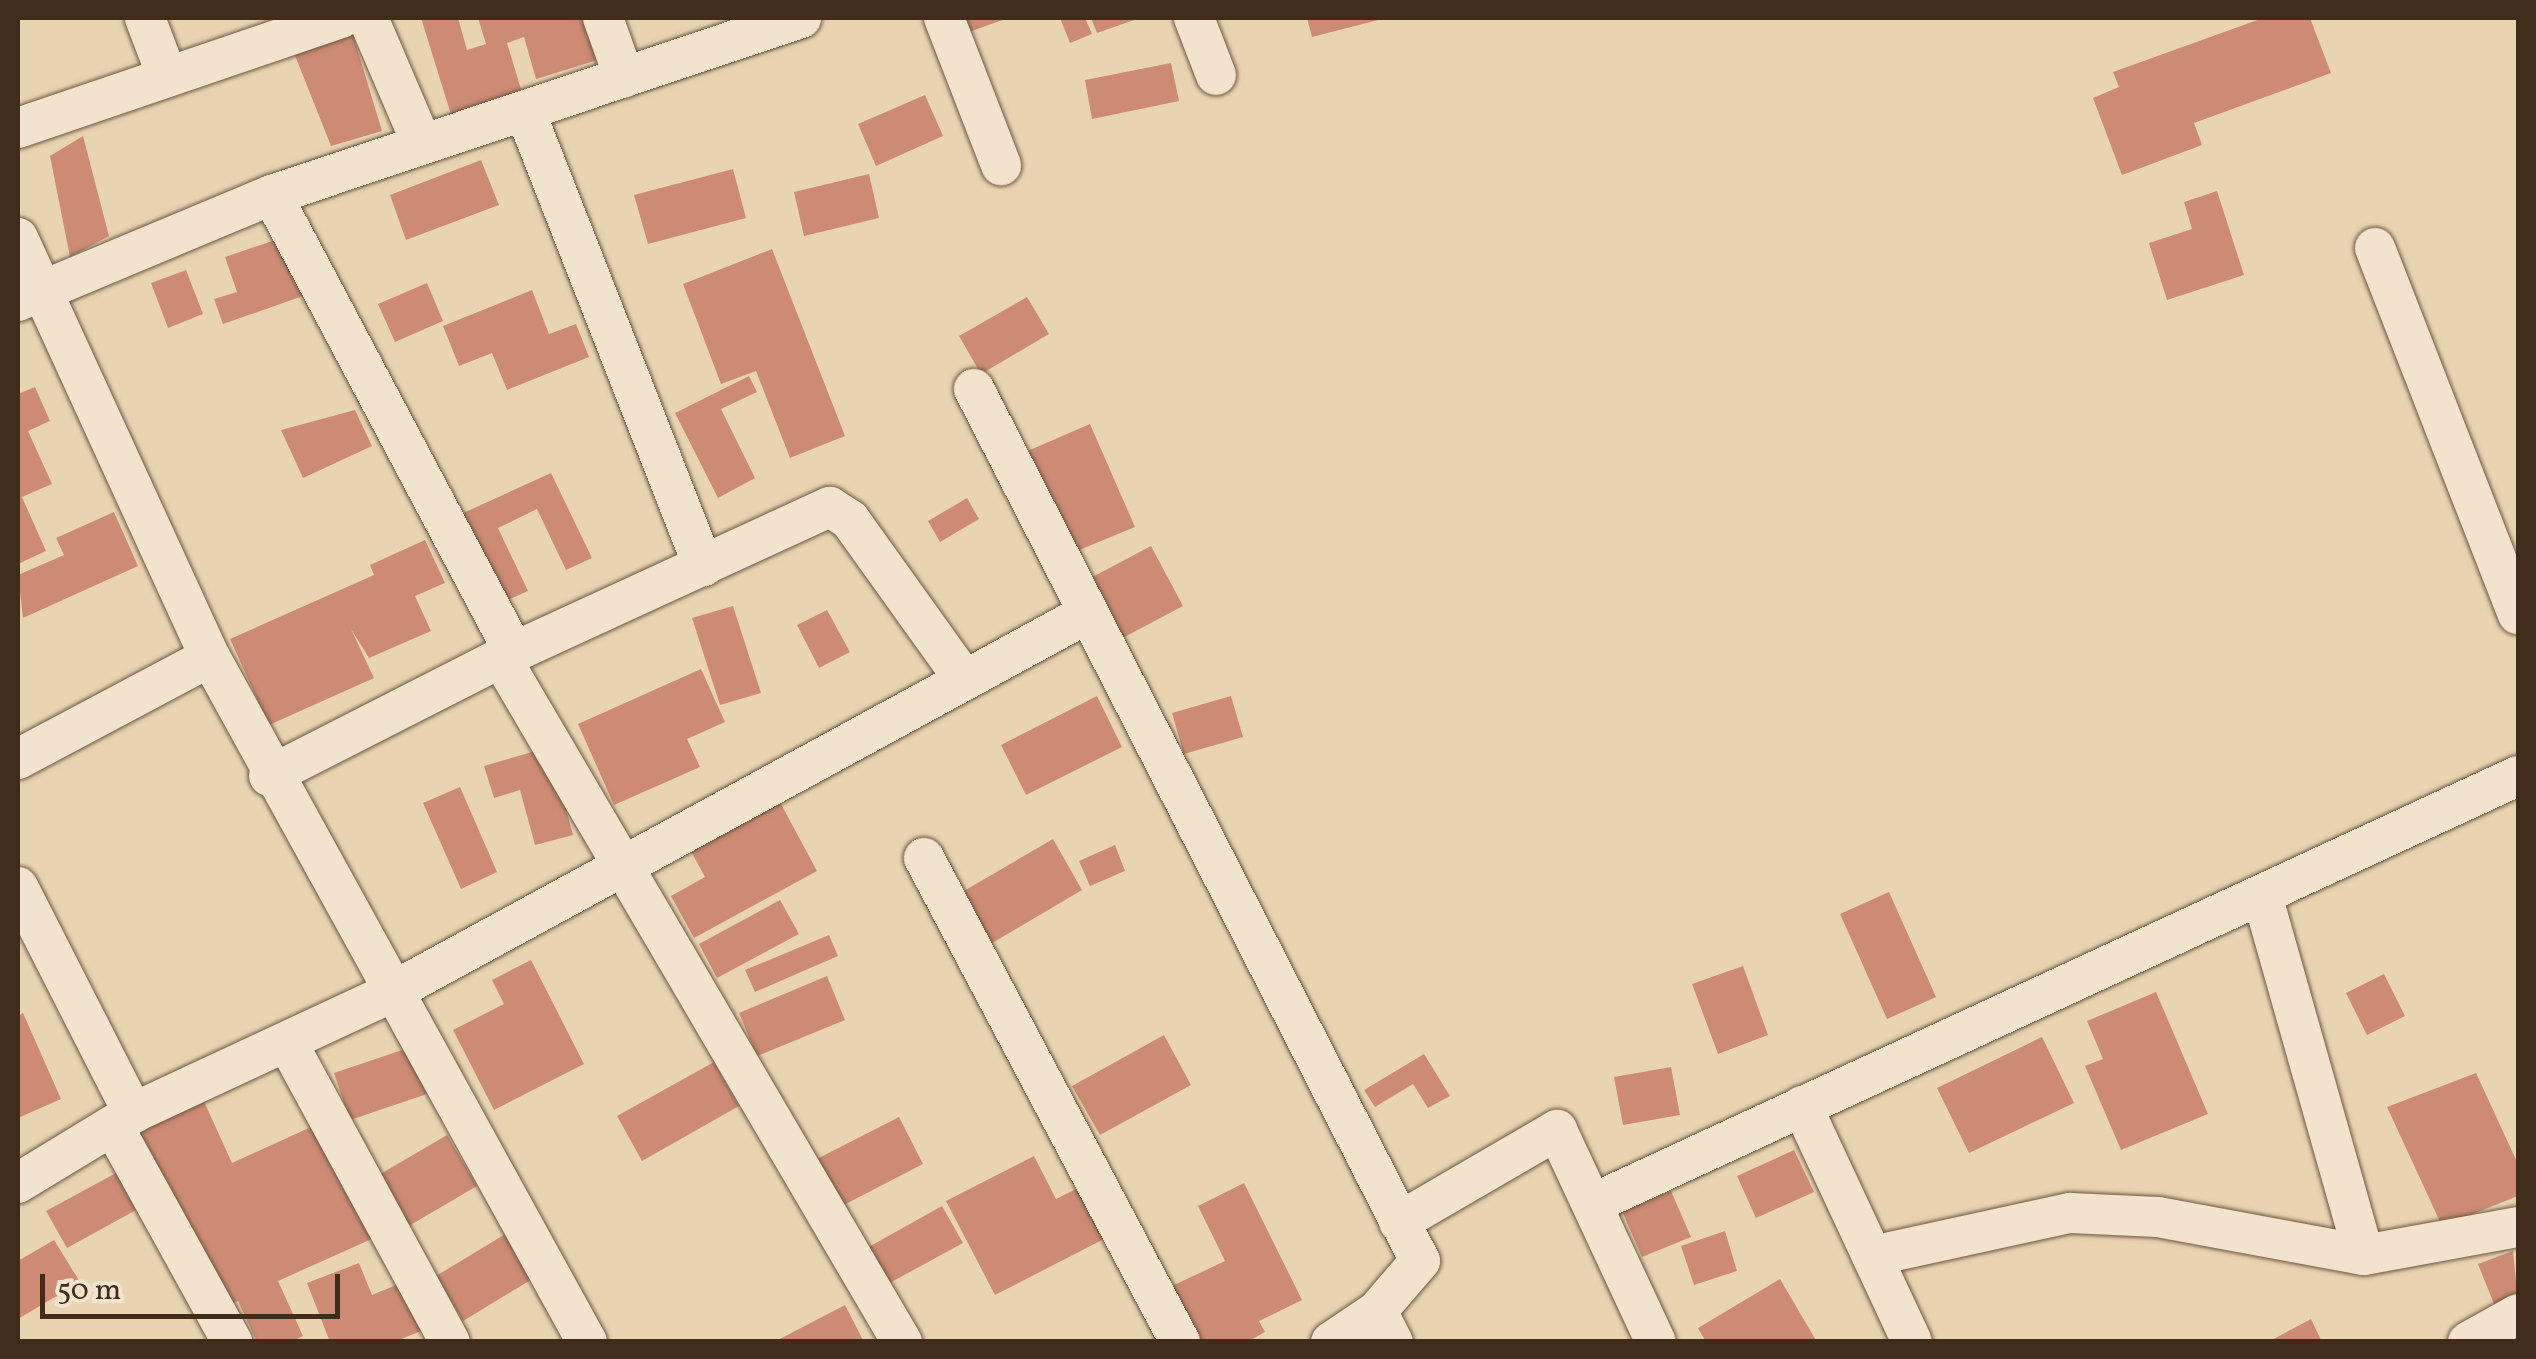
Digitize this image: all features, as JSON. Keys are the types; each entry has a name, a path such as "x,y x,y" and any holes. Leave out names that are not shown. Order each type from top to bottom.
{"street":[{"path":"145,18 166,76"},
{"path":"18,128 341,18"},
{"path":"368,18 422,144"},
{"path":"602,18 624,78"},
{"path":"29,295 272,195 801,18"},
{"path":"944,18 1001,166"},
{"path":"1194,18 1216,76"},
{"path":"525,111 703,566"},
{"path":"272,195 508,655 902,1342"},
{"path":"18,238 29,295 269,776 587,1342"},
{"path":"2375,248 2518,614"},
{"path":"974,389 1420,1261 1385,1326 1331,1342"},
{"path":"269,776 508,655 810,513 841,509 964,679"},
{"path":"18,1183 123,1120 390,993 624,862 1088,614"},
{"path":"18,759 210,657"},
{"path":"1592,1204 2518,776"},
{"path":"924,858 1180,1342"},
{"path":"18,887 123,1120 232,1342"},
{"path":"2262,895 2364,1255"},
{"path":"287,1042 450,1342"},
{"path":"1802,1106 1912,1342"},
{"path":"1399,1222 1557,1130 1656,1342"},
{"path":"1872,1256 2070,1213 2158,1217 2364,1255 2518,1227"},
{"path":"2468,1342 2518,1314"}],"building":[{"path":"421,18 458,18 467,50 486,44 478,18 591,18 604,58 536,79 524,37 507,43 524,99 453,121"},
{"path":"964,18 1008,18 969,32"},
{"path":"1060,18 1085,18 1092,34 1070,43"},
{"path":"1091,18 1140,18 1097,33"},
{"path":"1307,18 1382,18 1382,19 1312,37"},
{"path":"2263,18 2310,18 2331,73 2194,123 2202,145 2122,175 2093,98 2119,87 2113,72"},
{"path":"353,35 382,131 331,146 294,53"},
{"path":"1171,63 1179,101 1092,119 1085,80"},
{"path":"925,95 943,136 876,166 858,124"},
{"path":"83,136 109,236 70,257 50,156"},
{"path":"481,160 499,205 406,240 390,195"},
{"path":"733,169 746,218 648,244 634,195"},
{"path":"869,174 879,218 804,236 794,192"},
{"path":"2217,191 2244,275 2167,300 2149,243 2192,229 2184,202"},
{"path":"284,237 303,296 223,324 214,299 237,292 225,257"},
{"path":"772,249 845,436 790,458 756,371 721,384 683,284"},
{"path":"186,270 203,314 168,328 151,283"},
{"path":"427,283 443,321 395,342 378,304"},
{"path":"532,290 549,334 576,324 589,357 507,390 492,353 459,366 443,326"},
{"path":"1027,297 1049,334 981,374 959,336"},
{"path":"749,376 757,392 721,409 755,478 718,498 675,413"},
{"path":"35,387 50,421 28,431 52,484 22,497 46,551 18,564 18,394"},
{"path":"355,410 372,446 303,478 281,430"},
{"path":"1090,424 1135,527 1067,555 1023,453"},
{"path":"551,473 592,558 566,570 537,509 498,528 528,591 503,602 461,514"},
{"path":"967,498 979,519 940,542 928,521"},
{"path":"114,512 138,566 23,618 18,575 64,555 56,538"},
{"path":"425,540 445,583 415,596 431,631 369,658 351,629 374,678 269,725 230,639 374,575 370,565"},
{"path":"1151,546 1183,606 1113,643 1081,583"},
{"path":"733,606 761,693 720,705 692,618"},
{"path":"827,610 850,652 819,668 797,625"},
{"path":"701,669 725,722 687,739 700,767 614,805 578,724"},
{"path":"1097,696 1122,747 1026,795 1001,745"},
{"path":"1231,696 1243,737 1184,754 1172,713"},
{"path":"549,747 573,835 535,845 520,790 494,798 484,766"},
{"path":"460,787 497,872 461,889 423,803"},
{"path":"781,804 817,871 694,938 671,896 705,877 686,842"},
{"path":"1053,839 1082,890 987,946 957,895"},
{"path":"1115,845 1125,871 1090,886 1079,861"},
{"path":"1889,892 1936,997 1887,1019 1840,914"},
{"path":"780,900 799,934 717,978 699,944"},
{"path":"829,935 838,956 755,992 745,970"},
{"path":"531,960 584,1064 494,1110 453,1030 504,1004 492,980"},
{"path":"1743,966 1768,1035 1718,1054 1692,984"},
{"path":"2384,974 2405,1016 2367,1035 2346,993"},
{"path":"827,976 845,1020 757,1056 739,1013"},
{"path":"2156,992 2208,1114 2121,1150 2085,1066 2103,1059 2087,1021"},
{"path":"23,1013 61,1099 18,1118 18,1016"},
{"path":"1164,1035 1191,1085 1100,1135 1072,1086"},
{"path":"2042,1037 2074,1103 1969,1153 1937,1088"},
{"path":"414,1046 430,1093 350,1120 334,1073"},
{"path":"1424,1054 1450,1096 1428,1108 1413,1084 1375,1107 1364,1090"},
{"path":"714,1062 739,1106 642,1161 617,1116"},
{"path":"1671,1067 1680,1115 1623,1125 1614,1077"},
{"path":"2476,1073 2518,1164 2518,1196 2442,1226 2387,1107"},
{"path":"202,1097 232,1163 322,1122 376,1237 278,1281 303,1336 291,1342 257,1342 238,1301 230,1305 202,1268 137,1127"},
{"path":"899,1117 923,1164 836,1209 811,1162"},
{"path":"447,1135 477,1186 407,1227 377,1176"},
{"path":"1794,1150 1814,1192 1756,1218 1737,1176"},
{"path":"1034,1156 1056,1199 1078,1188 1104,1239 995,1295 946,1201"},
{"path":"116,1173 136,1210 67,1248 46,1211"},
{"path":"1244,1183 1302,1300 1259,1321 1265,1332 1247,1342 1200,1342 1172,1286 1225,1261 1198,1206"},
{"path":"1671,1191 1691,1237 1642,1257 1622,1211"},
{"path":"942,1206 963,1243 886,1285 865,1249"},
{"path":"512,1230 539,1275 463,1321 436,1276"},
{"path":"1725,1231 1737,1271 1694,1285 1681,1246"},
{"path":"54,1240 80,1282 18,1319 18,1261"},
{"path":"2513,1251 2518,1301 2496,1309 2478,1264"},
{"path":"359,1263 372,1295 401,1283 421,1331 394,1342 330,1342 307,1283"},
{"path":"1780,1279 1817,1342 1706,1342 1698,1328"},
{"path":"845,1305 864,1342 774,1342"},
{"path":"2311,1319 2322,1342 2268,1342"}]}
